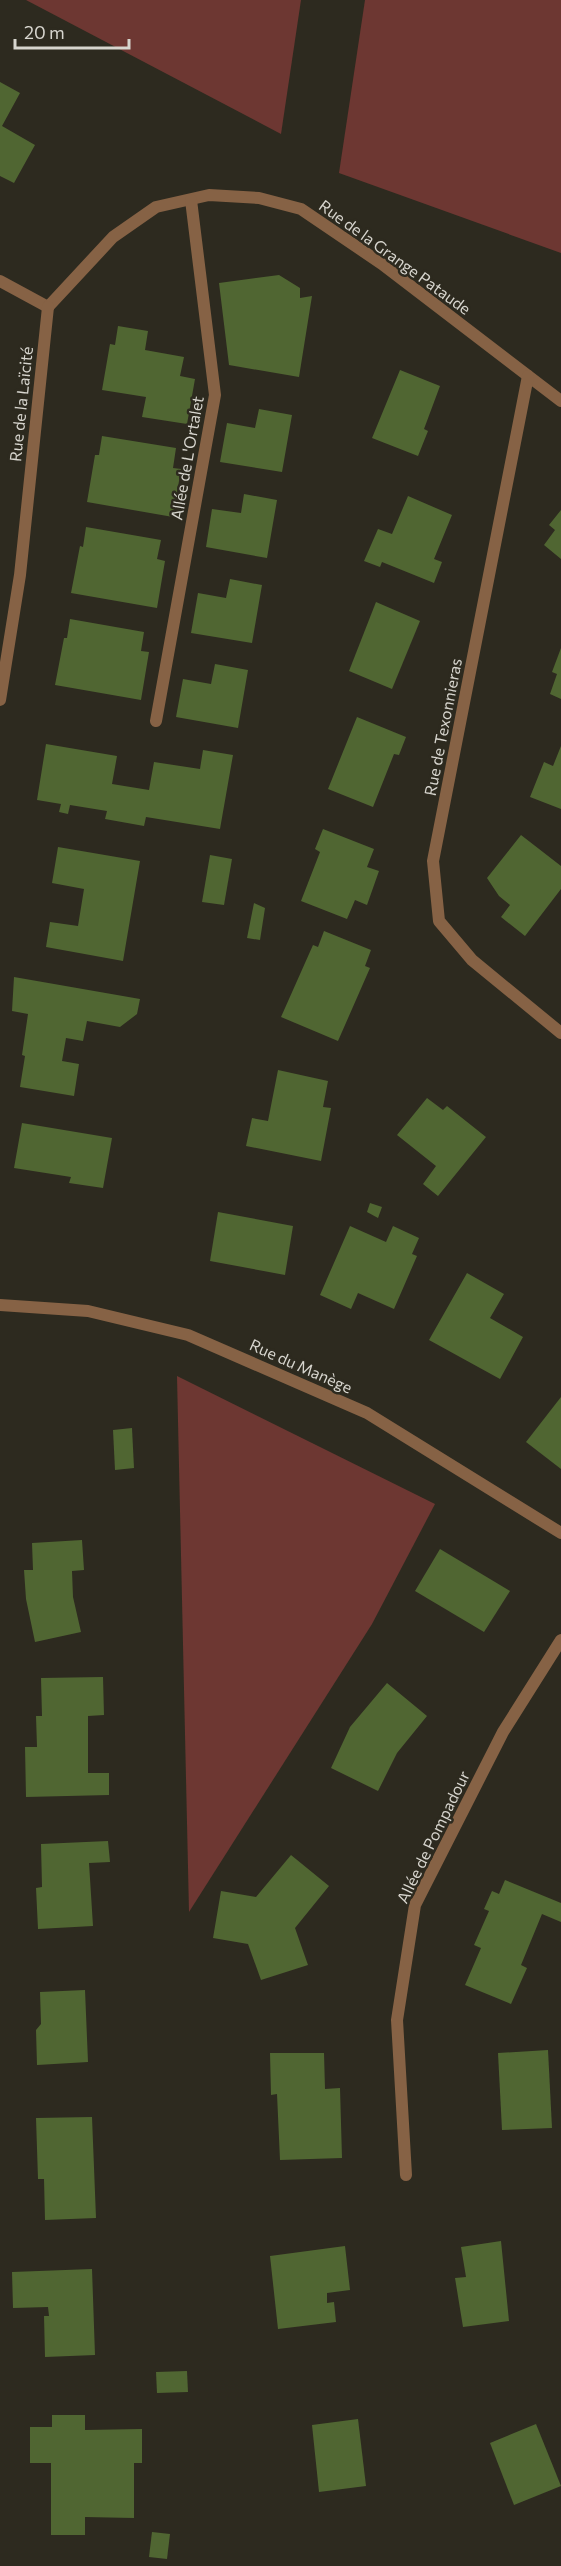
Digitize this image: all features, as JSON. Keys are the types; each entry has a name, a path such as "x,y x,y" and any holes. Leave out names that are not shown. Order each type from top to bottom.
{"street":[{"name":"Rue de la Grange Pataude","path":"48,307 113,237 156,207 209,195 259,198 301,209 382,264 561,401"},
{"name":"Allée de L'Ortalet","path":"156,721 215,395 191,200"},
{"path":"0,281 48,307"},
{"name":"Rue de la Laïcité","path":"0,700 20,575 48,307"},
{"name":"Rue de Texonnieras","path":"528,376 433,861 440,921 472,960 561,1033"},
{"name":"Rue du Manège","path":"0,1305 88,1311 188,1335 367,1413 561,1533"},
{"name":"Allée de Pompadour","path":"406,2175 397,2020 415,1905 503,1732 561,1641"}],"shaded area":[{"path":"26,0 301,0 281,134"},
{"path":"365,0 561,0 561,253 339,173"},
{"path":"177,1376 435,1504 372,1624 189,1912"}],"building":[{"path":"0,82 20,93 2,126 35,145 14,183 0,176"},
{"path":"279,275 300,288 300,298 312,296 299,377 229,365 219,283"},
{"path":"118,326 148,331 145,350 184,357 180,376 195,379 187,424 142,417 146,397 102,390 110,344 115,345"},
{"path":"400,370 440,386 424,429 428,431 418,456 372,438"},
{"path":"259,409 292,415 282,472 220,462 227,423 255,428"},
{"path":"102,436 176,448 173,468 181,469 173,517 87,502 95,455 99,455"},
{"path":"244,494 277,500 267,558 206,547 212,509 241,513"},
{"path":"408,496 452,515 434,559 442,562 434,583 382,562 380,567 364,561 378,529 392,534"},
{"path":"561,510 561,559 544,545 555,530 549,525"},
{"path":"86,527 161,540 157,559 165,561 157,608 71,593"},
{"path":"230,579 262,585 252,643 191,633 198,593 226,598"},
{"path":"376,602 420,621 392,689 349,671"},
{"path":"70,619 144,632 141,651 149,652 141,700 55,685"},
{"path":"561,648 561,699 550,694 557,674 552,672"},
{"path":"215,664 248,670 238,728 176,717 183,679 211,684"},
{"path":"357,717 406,737 399,755 394,754 373,807 328,789"},
{"path":"46,744 117,756 112,784 149,790 154,762 200,769 203,750 233,755 220,829 146,817 144,826 105,819 107,811 70,805 68,814 59,812 61,804 37,800"},
{"path":"561,746 561,809 530,797 544,762 553,766"},
{"path":"323,829 374,849 367,867 379,871 367,905 355,900 347,919 301,901 320,852 315,849"},
{"path":"521,835 561,866 561,889 525,936 501,917 510,905 499,896 487,878"},
{"path":"58,847 140,861 123,961 46,947 50,922 78,926 84,889 52,883"},
{"path":"210,855 232,859 224,905 202,902"},
{"path":"254,903 265,908 260,940 247,938"},
{"path":"324,931 371,950 365,966 370,968 338,1041 281,1017 313,945 318,947"},
{"path":"14,977 140,999 137,1014 120,1027 87,1021 83,1041 66,1038 62,1061 79,1064 74,1096 20,1087 28,1014 12,1011"},
{"path":"278,1070 328,1081 323,1107 331,1108 321,1161 246,1146 252,1118 268,1121"},
{"path":"427,1098 443,1110 447,1106 486,1137 438,1196 423,1184 436,1166 397,1135"},
{"path":"22,1123 112,1138 103,1188 69,1183 71,1177 14,1168"},
{"path":"370,1203 382,1207 378,1218 367,1212"},
{"path":"218,1212 293,1226 285,1275 210,1261"},
{"path":"350,1226 386,1242 393,1226 419,1238 412,1254 417,1256 394,1309 358,1293 351,1309 320,1295"},
{"path":"467,1273 504,1294 490,1318 523,1337 500,1379 429,1340"},
{"path":"561,1397 561,1469 526,1442"},
{"path":"132,1428 134,1468 115,1470 113,1430"},
{"path":"82,1540 84,1570 72,1571 73,1597 81,1632 35,1642 26,1599 24,1570 33,1570 32,1543"},
{"path":"440,1549 510,1591 484,1632 415,1591"},
{"path":"103,1677 104,1715 88,1716 88,1773 109,1773 109,1795 26,1797 25,1747 37,1747 36,1716 42,1716 41,1678"},
{"path":"387,1683 427,1716 397,1753 378,1791 331,1768 350,1727"},
{"path":"108,1841 110,1862 89,1863 93,1926 38,1929 36,1888 42,1887 41,1844"},
{"path":"291,1855 329,1886 295,1928 308,1965 261,1980 248,1944 213,1938 221,1891 256,1897"},
{"path":"505,1880 561,1903 561,1922 542,1914 521,1965 527,1968 511,2004 465,1985 481,1948 474,1945 489,1911 484,1909 492,1891 499,1894"},
{"path":"85,1990 88,2062 37,2065 36,2030 41,2024 40,1992"},
{"path":"548,2050 552,2128 502,2130 498,2053"},
{"path":"270,2053 324,2053 325,2089 340,2088 342,2158 280,2160 277,2094 271,2095"},
{"path":"92,2117 96,2218 45,2220 44,2179 38,2179 36,2118"},
{"path":"501,2241 509,2321 463,2327 455,2278 466,2277 461,2247"},
{"path":"345,2246 350,2290 327,2293 327,2303 334,2302 336,2322 278,2329 270,2256"},
{"path":"92,2269 95,2355 45,2357 44,2316 49,2316 48,2307 13,2308 12,2272"},
{"path":"187,2371 188,2392 157,2393 156,2372"},
{"path":"52,2415 85,2415 85,2430 142,2429 142,2463 134,2463 134,2518 85,2517 85,2535 51,2535 51,2463 30,2463 30,2427 52,2427"},
{"path":"358,2419 366,2486 319,2492 312,2425"},
{"path":"536,2424 561,2486 514,2505 490,2443"},
{"path":"152,2532 170,2534 167,2559 149,2557"}]}
